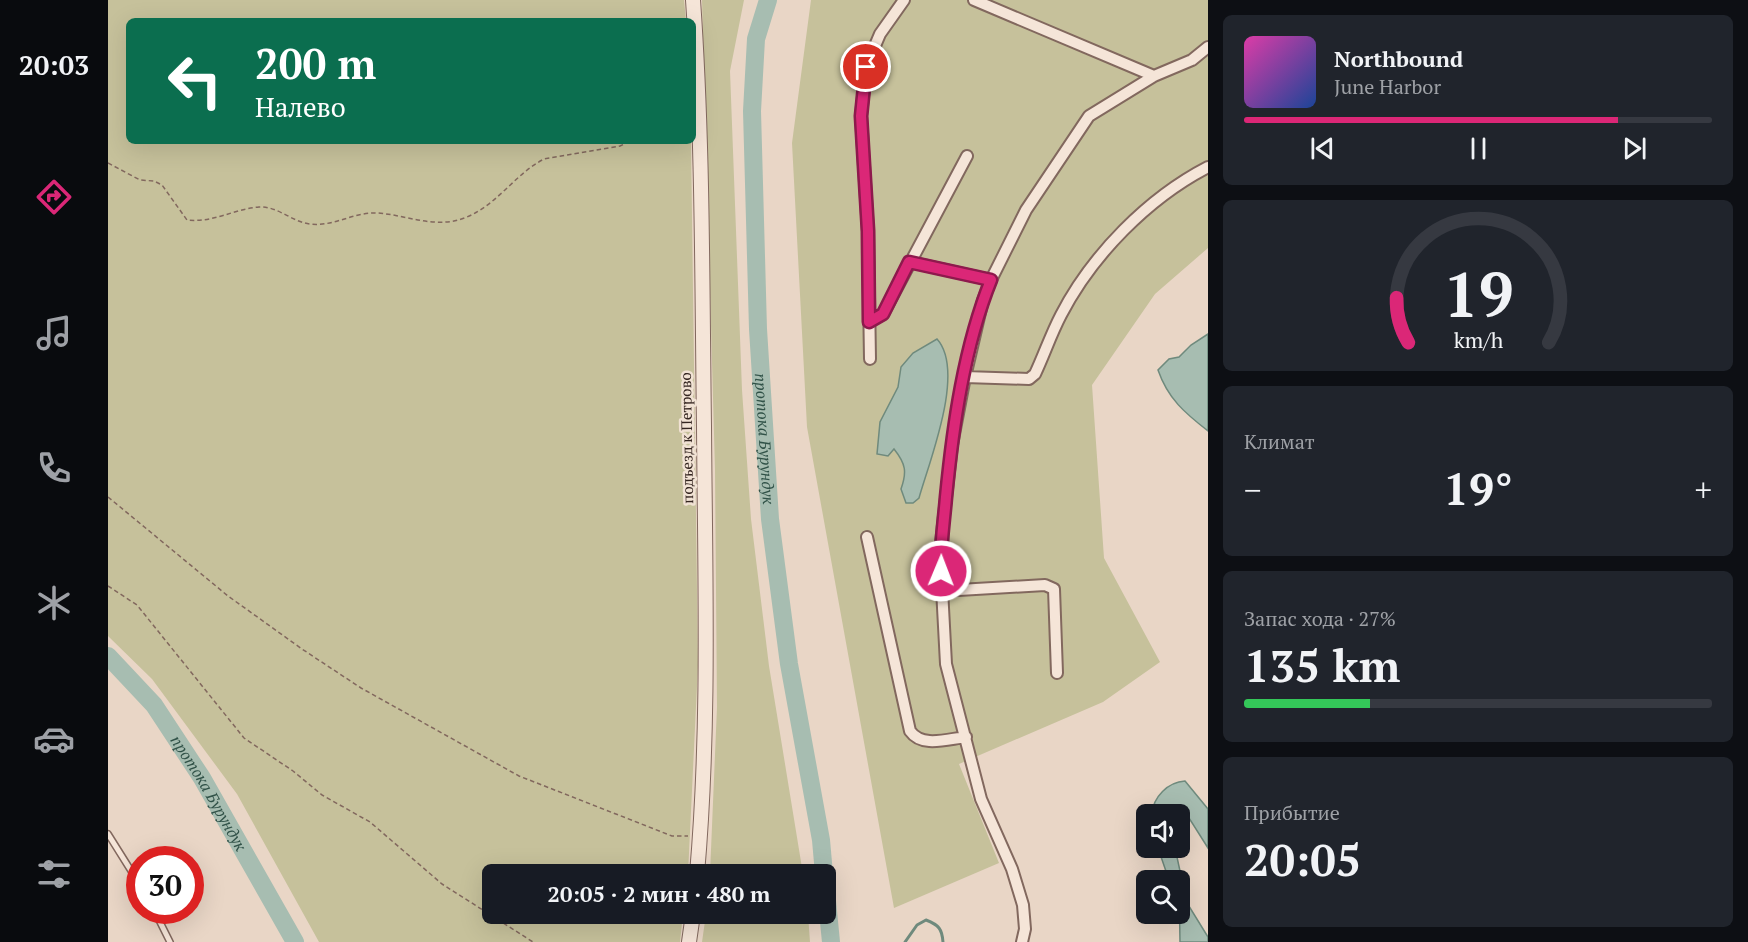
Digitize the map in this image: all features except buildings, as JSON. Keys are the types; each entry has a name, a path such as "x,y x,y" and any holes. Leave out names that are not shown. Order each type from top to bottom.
{"street":[{"name":"подъезд к Петрово","path":"693,0 694,18"},
{"path":"870,359 868,231 861,116 866,67 880,34 904,0"},
{"path":"974,0 1154,76"},
{"path":"1023,942 1025,929 1023,905 1012,869 981,799 946,664 940,551 952,445 964,377 983,300 991,280 1026,210 1089,116 1154,76 1192,60 1208,47"},
{"name":"подъезд к Петрово","path":"696,86 701,228 705,553 705,774 698,864"},
{"path":"869,322 883,314 967,156"},
{"path":"964,377 1029,379 1035,374 1060,315 1092,265 1147,209 1208,167"},
{"path":"909,262 991,280"},
{"path":"867,537 910,731 916,739 924,741 966,737"},
{"path":"942,591 1046,585 1054,589 1057,673"},
{"path":"689,942 692,924"}],"lane":[{"path":"108,834 126,863"},
{"path":"161,924 170,942"}],"path":[{"path":"108,163 140,180 154,181 162,185 187,220 211,220 257,207 270,207 306,224 327,225 361,214 377,213 431,223 450,222 483,209 533,165 544,159 624,144"},
{"path":"108,498 228,596 302,649 361,688 460,745 519,776 576,796 602,811 672,836 701,835"},
{"path":"108,586 137,605 252,745 293,771 322,795 370,822 464,899 492,914 533,942"}],"shaded area":[{"path":"108,0 684,0 686,18 126,18 126,144 691,144 698,665 688,864 482,864 482,924 682,924 680,942 319,942 237,794 152,679 108,636"},
{"path":"702,0 744,0 730,71 742,390 751,519 769,666 801,864 710,864 717,707 715,470"},
{"path":"811,0 1208,0 1208,248 1155,294 1092,385 1104,558 1160,662 1103,702 959,764 999,863 894,908 807,427 792,143"},
{"path":"1208,334 1208,431 1178,405 1158,370 1169,359 1179,357 1191,345"},
{"path":"937,339 945,354 948,372 943,417 919,498 913,503 906,503 901,489 905,473 901,459 894,449 888,456 877,454 880,422 898,387 901,367 913,353"},
{"path":"1185,781 1208,809 1208,848 1190,820 1190,804 1154,804 1158,796 1167,787"},
{"path":"1161,858 1177,858 1180,870 1166,870"},
{"path":"1190,908 1208,937 1208,942 1180,942 1180,924 1190,924"},
{"path":"705,924 809,924 810,942 702,942"}],"waterway":[{"name":"протока Бурундук","path":"768,0 756,39 752,111 758,329 770,519 789,664 821,840 823,864"},
{"name":"протока Бурундук","path":"108,656 154,705 202,778 295,942"},
{"path":"905,942 917,925 926,920 939,928 943,942"},
{"name":"протока Бурундук","path":"829,924 831,942"}],"route":[{"path":"866,67 861,116 868,231 869,322 883,314 909,262 991,280 983,300 964,377 952,445 940,551 941,571"}]}
